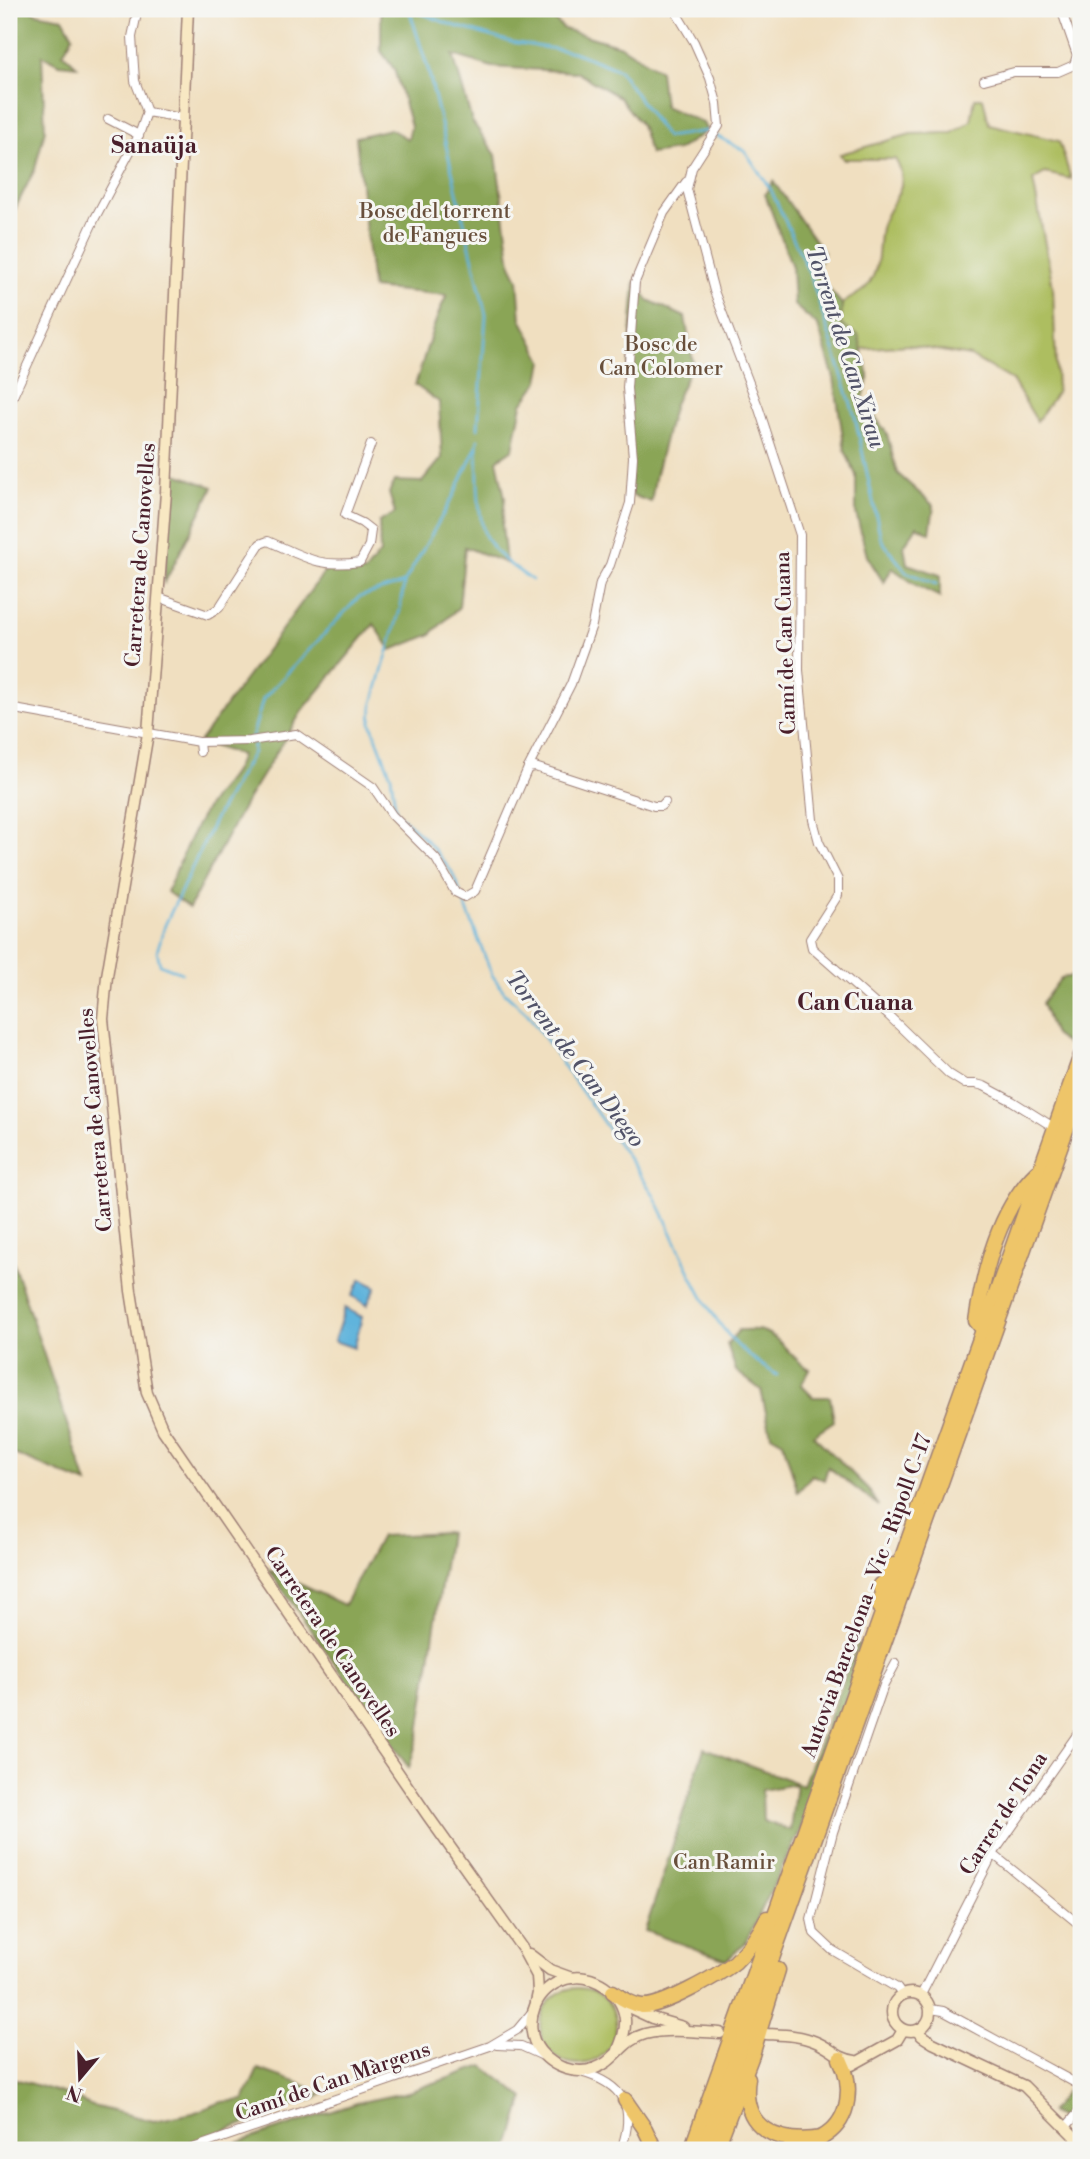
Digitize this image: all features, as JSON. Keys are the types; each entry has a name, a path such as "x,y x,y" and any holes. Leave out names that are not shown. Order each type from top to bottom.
{"highway":[{"path":"1055,1128 1081,1055"},
{"name":"Autovia Barcelona - Vic - Ripoll C-17","path":"704,2150 1081,1088"},
{"name":"Autovia Barcelona - Vic - Ripoll C-17","path":"691,2150 872,1644 871,1632 883,1594 880,1585 888,1578 898,1550 912,1531 983,1329 976,1321 986,1269 1003,1222 1022,1186 1041,1168 1055,1128"},
{"path":"716,2150 752,2055 800,1899 810,1850"},
{"path":"616,1996 642,2006 660,2004 733,1964 762,1928 789,1877"},
{"path":"752,2055 747,2098 759,2124 785,2140 822,2138"},
{"path":"789,2150 822,2138 834,2129 847,2105 847,2064"},
{"path":"625,2100 645,2129 655,2150"}],"street":[{"path":"9,405 95,218 139,135 147,113 135,81 132,37 138,9"},
{"name":"Carretera de Canovelles","path":"188,9 166,492 148,733 107,976 103,1019 131,1291 147,1393 163,1430 522,1948 537,1976 538,1993 535,2006"},
{"path":"9,708 199,742 253,741 296,734 373,787 392,815 436,859 455,892 465,898 475,891 528,768 571,684 592,625 600,583 610,565 630,503 633,457 627,388 635,282 664,213 690,177 692,169 719,126 717,103 694,42 674,9"},
{"path":"984,80 1014,72 1058,72 1074,65 1077,55 1061,9"},
{"path":"147,113 182,118"},
{"path":"108,119 139,135"},
{"name":"Camí de Can Cuana","path":"690,177 687,189 714,291 759,409 800,535 799,670 813,820 819,842 838,880 838,894 810,939 812,948 949,1074 965,1084 976,1084 993,1091 1055,1128"},
{"path":"158,597 208,615 219,608 260,544 268,541 319,564 360,562 369,545 371,530 345,515 371,444"},
{"path":"199,742 200,752"},
{"path":"528,768 535,767 654,806 661,806 665,802"},
{"path":"896,1663 884,1685 833,1832 811,1919 814,1933 832,1950 897,1988 902,1994"},
{"name":"Carrer de Tona","path":"921,1994 993,1854 1081,1729"},
{"path":"993,1854 1081,1926"},
{"name":"Carretera de Canovelles","path":"522,1948 550,1970 572,1978"},
{"path":"576,2071 600,2066 632,2039 651,2033 715,2033 667,2024 638,2012 601,1983 587,1978 572,1978 545,1990 531,2017 531,2031 537,2047 547,2059 561,2068 605,2082 625,2100 629,2123 621,2150"},
{"path":"910,1992 921,1994 931,2009 930,2018 924,2027 917,2031 903,2030 893,2020 895,2000 910,1992"},
{"path":"616,1996 625,2019 624,2035 618,2050"},
{"name":"Camí de Can Màrgens","path":"490,2046 517,2030 535,2006"},
{"path":"931,2009 943,2011 1081,2087"},
{"path":"766,2034 809,2039 827,2047 847,2064 881,2051 897,2040 903,2030"},
{"path":"917,2031 933,2043 1024,2086 1081,2143"},
{"name":"Camí de Can Màrgens","path":"187,2150 490,2046 521,2046 547,2059"},
{"path":"1066,2127 1081,2109"}],"green space":[{"path":"11,9 31,9 36,13 63,18 73,36 63,53 77,66 59,64 42,55 45,130 35,169 9,221 9,42 14,29 10,17"},
{"name":"Bosc del torrent de Fangues","path":"381,9 466,9 486,14 500,9 543,9 564,29 621,46 660,71 664,106 703,123 707,131 678,150 650,154 641,125 619,97 576,72 492,67 453,55 472,121 496,155 511,265 518,279 521,319 543,361 539,381 522,404 513,449 497,460 505,498 502,525 506,563 465,547 459,607 430,635 391,650 374,624 302,711 245,803 189,908 167,892 200,819 233,773 241,755 199,742 328,567 345,574 365,572 380,553 379,522 395,513 389,493 394,481 422,482 442,458 439,402 415,385 433,328 447,295 372,288 356,137 390,129 408,139 411,126 394,69 381,51"},
{"path":"975,98 983,98 989,124 1059,141 1071,179 1045,173 1033,180 1053,287 1057,392 1037,421 1012,380 970,356 908,345 861,349 858,335 841,325 842,304 863,290 872,278 877,264 881,228 901,187 902,179 895,159 843,159 840,154 911,134 952,133 971,121"},
{"path":"773,181 823,252 816,274 842,304 841,325 858,335 869,376 863,399 887,434 897,473 934,506 930,533 917,526 904,546 907,564 940,575 940,597 917,586 892,568 884,583 867,556 856,513 856,475 845,451 834,378 818,326 794,305 792,267 765,194"},
{"name":"Bosc de Can Colomer","path":"635,282 648,300 685,317 693,362 674,404 651,502 631,495 627,388"},
{"path":"171,472 213,487 164,584"},
{"path":"1081,975 1081,1039 1077,1052 1054,1035 1042,1003 1061,978"},
{"path":"10,1253 87,1484 9,1452"},
{"path":"739,1330 757,1330 769,1334 810,1369 801,1385 813,1397 830,1397 834,1421 813,1435 868,1489 879,1506 828,1467 824,1480 812,1475 798,1492 783,1442 771,1435 761,1390 736,1371 727,1344"},
{"path":"449,1533 419,1733 409,1768 268,1569 344,1605 381,1536"},
{"name":"Can Ramir","path":"867,1642 799,1833 746,1942 727,1960 645,1931 704,1748 803,1785 857,1645","holes":["796,1784 790,1830 763,1821 762,1790"]},
{"path":"578,1988 593,1991 605,1999 613,2011 616,2026 613,2041 605,2053 593,2061 578,2064 563,2061 551,2053 543,2041 540,2026 543,2011 551,1999 563,1991"},
{"path":"483,2066 524,2098 508,2150 216,2150 357,2103 408,2092"},
{"path":"258,2069 322,2095 173,2150 9,2150 9,2077 65,2094 92,2106 154,2121 193,2113 222,2102 244,2100"},
{"path":"1081,2073 1081,2129 1050,2112"}],"water":[{"path":"361,1279 376,1287 367,1305 352,1296"},
{"path":"345,1308 362,1317 354,1348 334,1341"}],"waterway":[{"path":"409,9 428,69 486,315 478,428"},
{"name":"Torrent de Can Xirau","path":"410,9 452,25 511,42 574,52 619,70 666,137 707,131 745,151 771,190 811,277 855,417 881,539 906,572 936,584"},
{"path":"252,737 263,699 359,597 404,583 454,495 478,440"},
{"path":"477,447 479,504 485,535 499,555 532,580"},
{"name":"Torrent de Can Diego","path":"404,583 400,610 372,706 371,723 391,776 396,812 428,842 452,872 460,892"},
{"path":"182,973 160,964 157,951 165,925 215,819 253,752 253,744"},
{"name":"Torrent de Can Diego","path":"463,899 492,975 505,993 527,1013 652,1192 711,1311 738,1346 777,1375"}],"district":[{"name":"Sanaüja","path":"154,146"},
{"name":"Can Cuana","path":"855,1003"}]}
